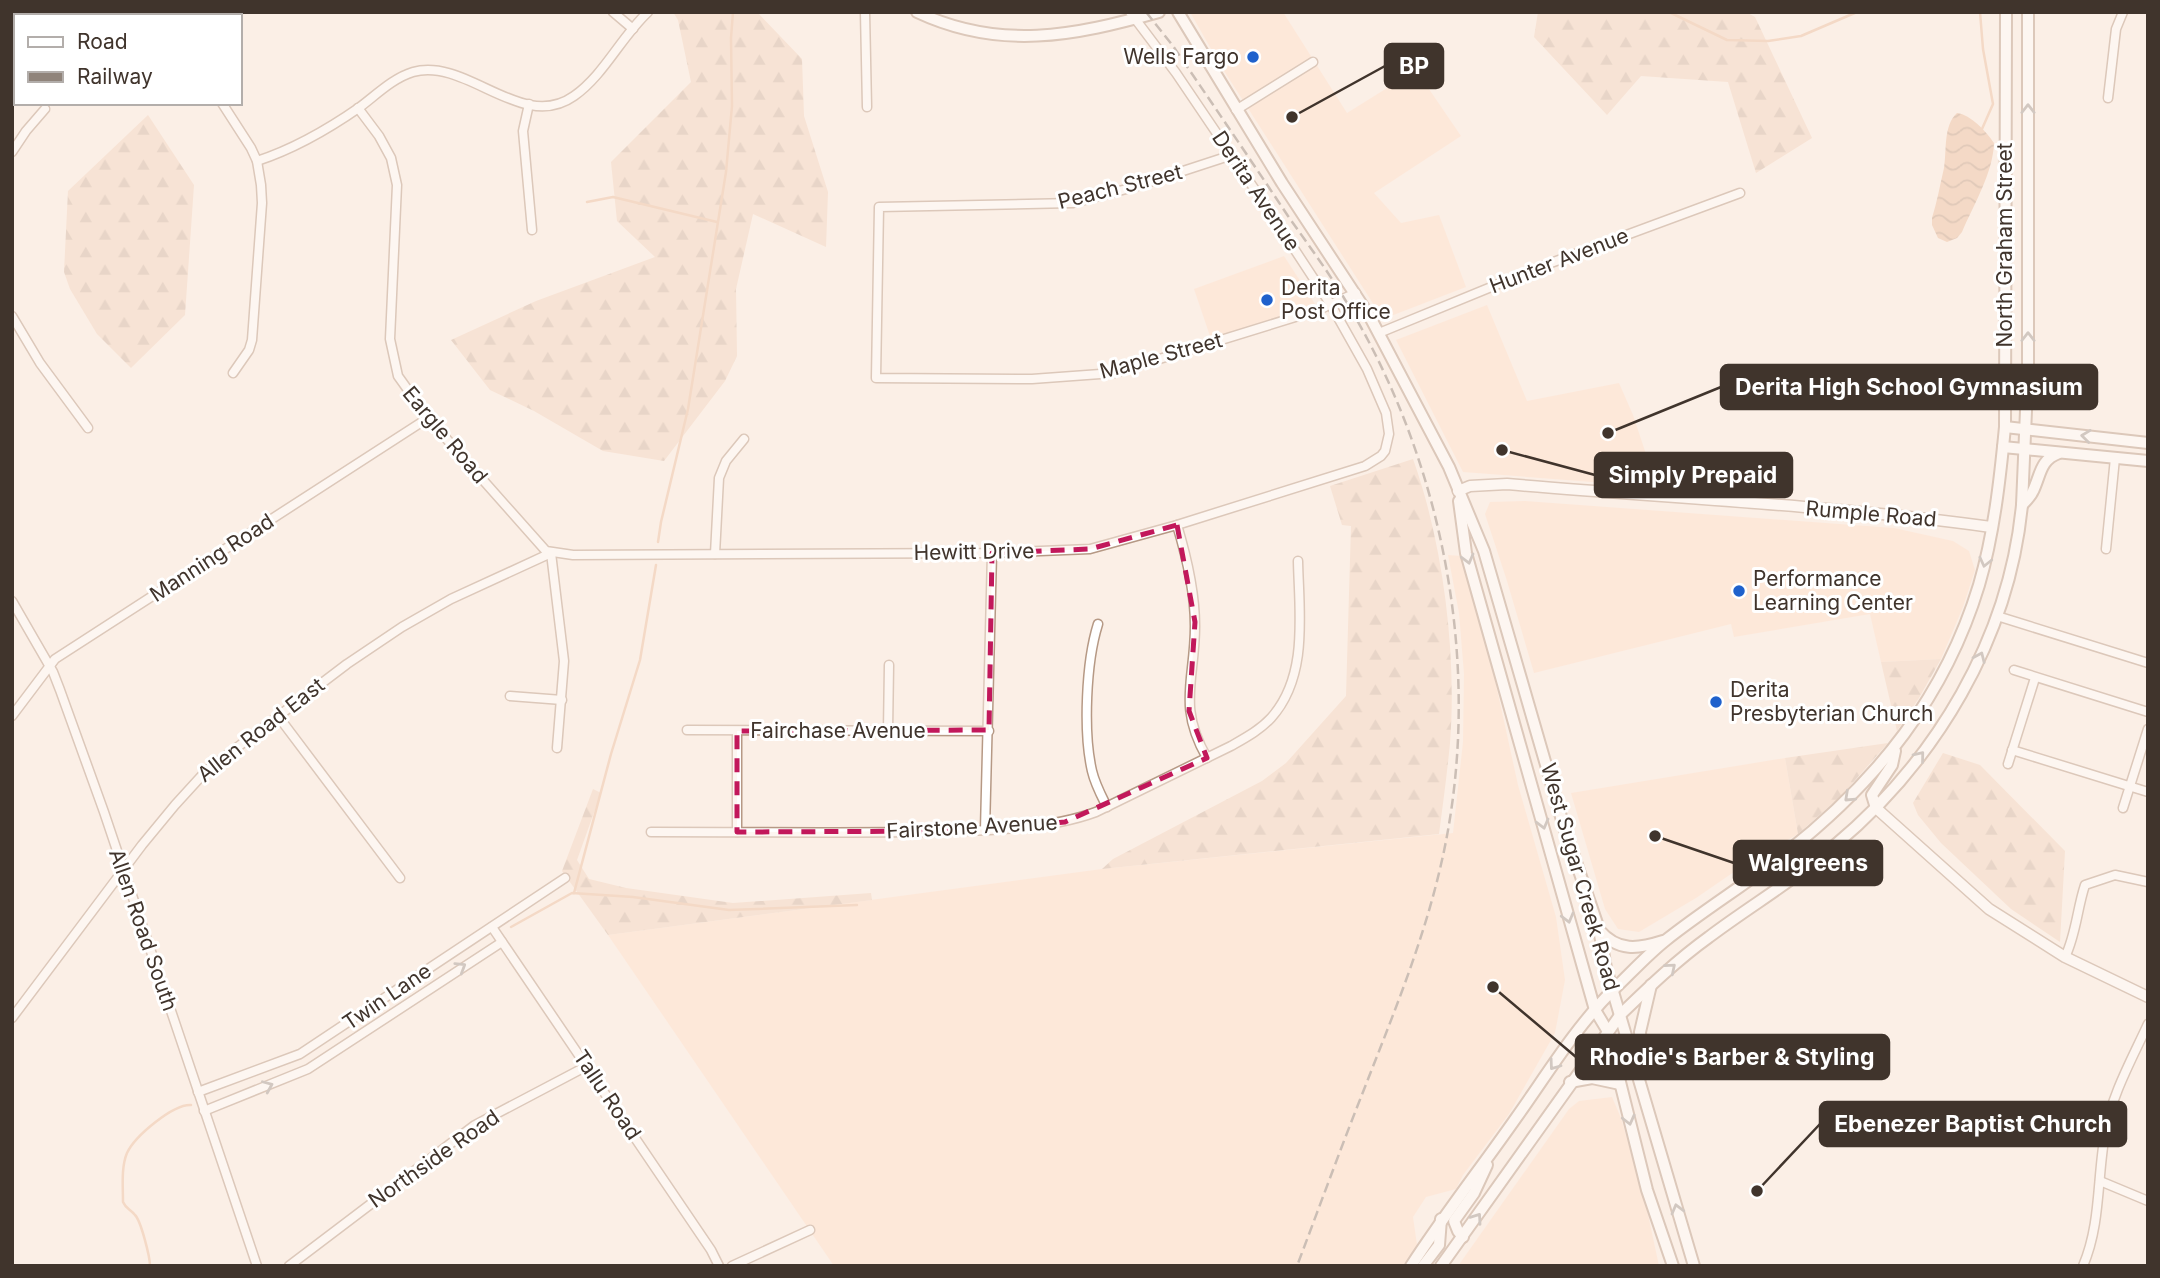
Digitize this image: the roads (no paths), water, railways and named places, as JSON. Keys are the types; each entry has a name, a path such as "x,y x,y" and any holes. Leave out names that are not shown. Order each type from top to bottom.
{"main road":[{"path":"917,12 974,32 1016,37 1055,34 1132,15 1159,12"},
{"name":"West Sugar Creek Road","path":"1178,12 1236,110 1356,293 1379,333 1449,467 1484,551 1564,827 1599,929 1612,991 1621,1014 1693,1266"},
{"name":"North Graham Street","path":"1411,1266 1441,1219 1595,1010 1666,940 1788,851 1857,790 1896,748 1930,698 1961,636 1980,583 1992,527 2005,427 2006,12"},
{"name":"North Graham Street","path":"1441,1266 1621,1014 1652,984 1709,937 1825,853 1876,808 1922,754 1951,713 1981,657 1997,616 2015,554 2022,505 2027,429 2028,12"},
{"path":"2005,427 2148,443"},
{"path":"2003,447 2148,461"},
{"path":"2022,505 2033,492 2043,463 2061,453"},
{"name":"West Sugar Creek Road","path":"1458,491 1466,553 1595,1010 1607,1030 1647,1190 1673,1266"},
{"path":"1499,669 1512,672 1524,705 1533,718"},
{"path":"1876,808 1872,795 1892,765 1896,748"},
{"path":"1599,929 1615,944 1630,948 1666,940"},
{"path":"1634,1060 1641,1049 1640,1032 1652,984"},
{"path":"1570,1082 1596,1078 1620,1084"},
{"path":"1463,1237 1454,1221 1474,1193 1494,1149"},
{"path":"1423,1266 1439,1245 1441,1219"}],"street":[{"path":"613,12 633,29"},
{"path":"257,161 295,147 400,78 415,72 426,70 446,73 529,104 549,106 563,102 587,85 648,12"},
{"path":"866,12 867,107"},
{"path":"2108,99 2116,29 2123,12"},
{"name":"Derita Avenue","path":"1132,15 1232,155 1331,305 1367,369 1385,413 1388,434 1385,451 1381,456"},
{"path":"1236,110 1313,62"},
{"path":"529,104 523,131 532,230"},
{"path":"223,105 257,161 262,203 254,322 249,349 233,373"},
{"name":"Eargle Road","path":"358,108 379,136 391,158 397,185 390,322 392,358 403,387 537,543 551,553"},
{"path":"12,152 45,109"},
{"name":"Peach Street","path":"876,378 879,207 1073,203 1134,187 1232,155"},
{"name":"Hunter Avenue","path":"1379,333 1540,267 1740,193"},
{"name":"Maple Street","path":"876,378 1032,379 1114,373 1331,305 1356,293"},
{"path":"12,316 40,363 88,428"},
{"name":"Manning Road","path":"12,716 55,659 428,418"},
{"path":"715,554 719,478 726,461 744,439"},
{"name":"Hewitt Drive","path":"551,553 992,553 1090,549 1354,470 1381,456"},
{"path":"2106,549 2115,458"},
{"name":"Rumple Road","path":"1458,491 1470,486 1507,484 1848,511 1992,527"},
{"path":"1177,525 1190,573 1195,622 1195,643 1188,687 1189,712 1199,744 1207,758"},
{"path":"551,553 564,661 557,748"},
{"name":"Allen Road East","path":"12,1018 123,871 193,784 221,758 356,658 421,615 451,598 551,553"},
{"path":"985,830 992,553"},
{"name":"Fairstone Avenue","path":"651,832 985,830 1065,822 1107,807 1231,746 1261,727 1279,707 1291,686 1299,636 1298,561"},
{"name":"Allen Road South","path":"12,601 49,666 123,871 257,1266"},
{"path":"1997,616 2148,663"},
{"path":"1098,624 1090,649 1089,747 1096,784 1107,807"},
{"path":"888,731 889,665"},
{"path":"2014,670 2148,712"},
{"path":"2008,764 2035,678"},
{"path":"510,696 562,700"},
{"path":"278,716 400,878"},
{"path":"2123,808 2148,729"},
{"name":"Fairchase Avenue","path":"687,730 989,731"},
{"path":"737,731 737,832"},
{"path":"2012,750 2148,792"},
{"path":"1876,808 1989,909 2065,957 2148,997"},
{"path":"2065,957 2073,939 2085,885 2115,875 2148,882"},
{"name":"Twin Lane","path":"198,1092 300,1054 565,878"},
{"name":"Tallu Road","path":"492,927 711,1250 719,1266"},
{"name":"Twin Lane","path":"204,1111 308,1069 502,942"},
{"path":"2083,1266 2096,1223 2109,1115 2148,1024"},
{"name":"Northside Road","path":"289,1266 475,1125 587,1066"},
{"path":"2100,1181 2148,1201"},
{"path":"732,1266 810,1230"}],"water":[{"path":"1957,113 1978,124 1994,143 1987,177 1962,232 1957,238 1947,242 1938,238 1932,218 1944,168 1949,125"}],"waterway":[{"path":"658,542 688,409 726,172 732,106 733,12"},
{"path":"1669,12 1727,40 1768,41 1801,36 1857,12"},
{"path":"1980,12 1983,49 1993,104 1982,129"},
{"path":"587,202 613,197 717,222"},
{"path":"574,893 611,754 640,660 656,565"},
{"path":"511,927 572,893 633,897 729,910 857,905"},
{"path":"150,1266 140,1224 123,1202 125,1159 131,1146 155,1122 183,1106 191,1105"}],"railway":[{"path":"1146,12 1173,46 1331,277 1380,363 1409,432 1432,503 1448,576 1457,651 1458,726 1453,800 1439,873 1405,984 1297,1266"}],"place":[{"name":"Wells Fargo","path":"1253,57"},
{"name":"BP","path":"1292,117"},
{"name":"Derita Post Office","path":"1267,300"},
{"name":"Derita High School Gymnasium","path":"1608,433"},
{"name":"Simply Prepaid","path":"1502,450"},
{"name":"Performance Learning Center","path":"1739,591"},
{"name":"Derita Presbyterian Church","path":"1716,702"},
{"name":"Walgreens","path":"1655,836"},
{"name":"Rhodie's Barber & Styling","path":"1493,987"},
{"name":"Ebenezer Baptist Church","path":"1757,1191"}]}
